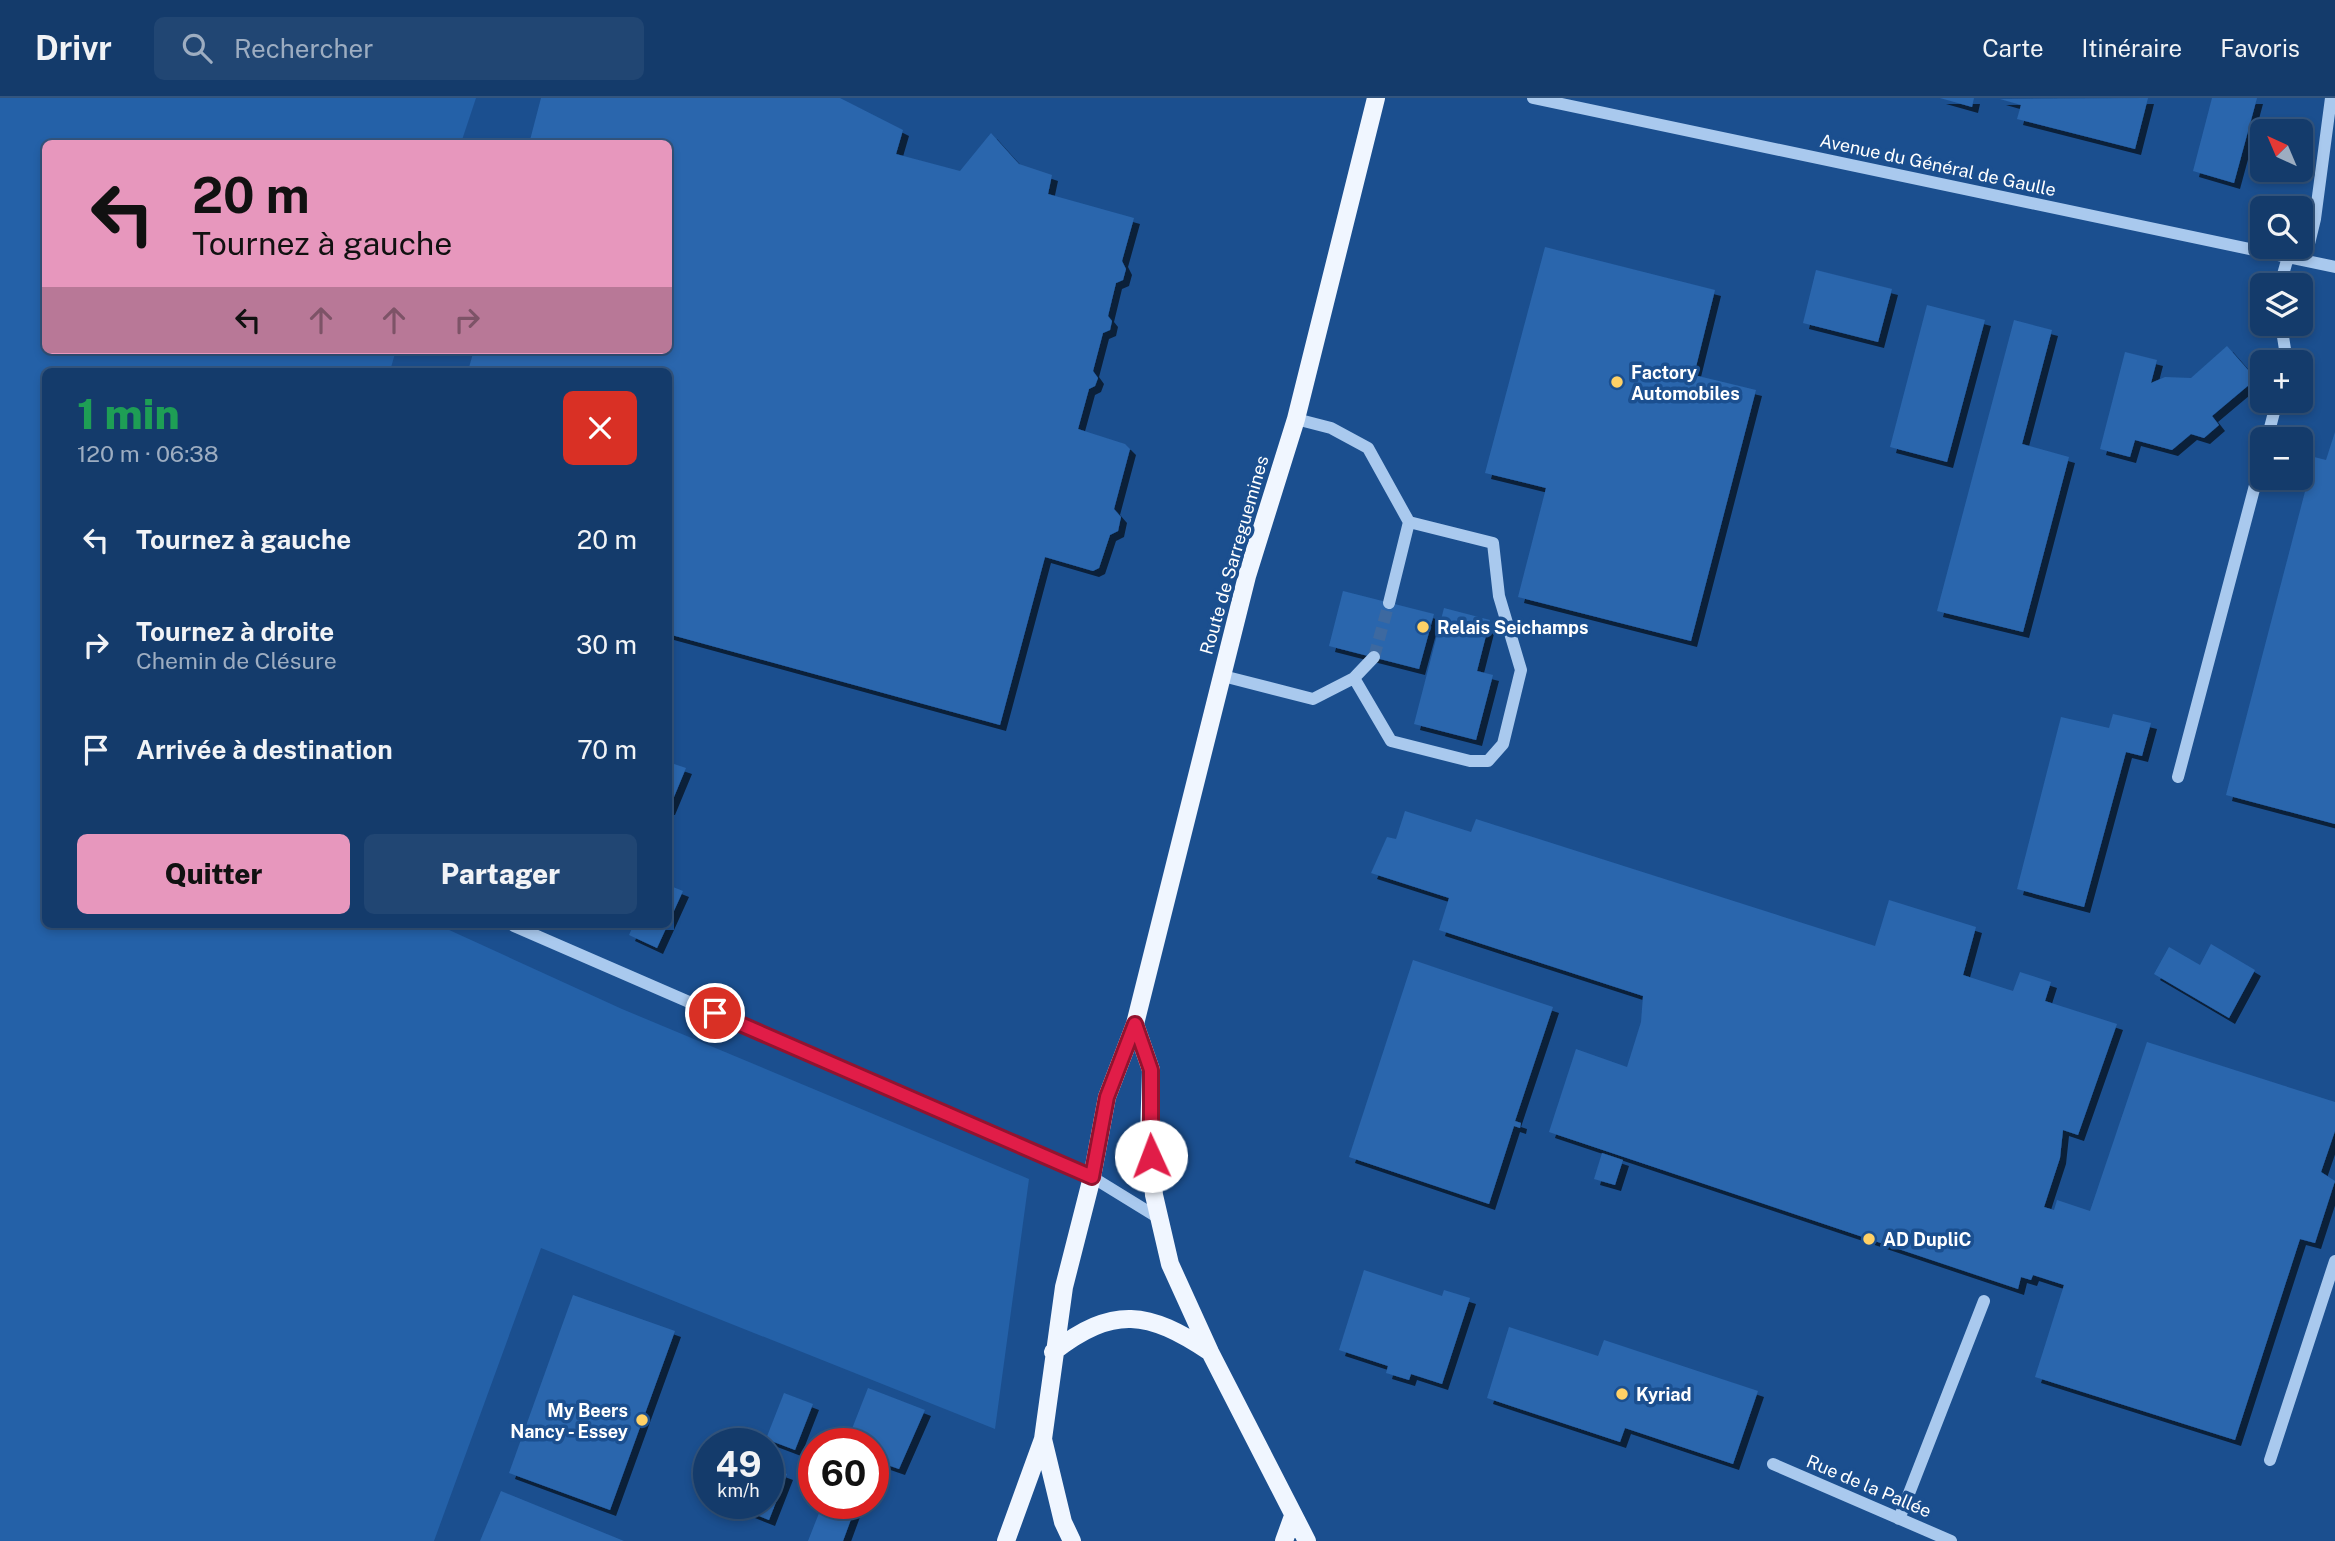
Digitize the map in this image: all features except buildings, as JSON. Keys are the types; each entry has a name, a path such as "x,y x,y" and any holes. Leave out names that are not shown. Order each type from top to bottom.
{"main road":[{"name":"Route de Sarreguemines","path":"1044,1439 1053,1352 1064,1287 1092,1177 1107,1097 1135,1024 1247,576 1296,419 1376,98"},
{"path":"1135,1024 1151,1070 1149,1137 1157,1217 1170,1264 1210,1352 1307,1541"},
{"path":"1053,1352 1071,1338 1116,1318 1139,1319 1175,1329 1210,1352"},
{"path":"1006,1541 1044,1439"},
{"path":"1044,1439 1063,1522 1072,1541"},
{"path":"1284,1541 1293,1516"}],"street":[{"name":"Avenue du Général de Gaulle","path":"1533,98 2250,249"},
{"path":"2305,260 2315,219 2331,98"},
{"name":"Avenue du Général de Gaulle","path":"2299,259 2335,267"},
{"path":"1296,419 1331,428 1368,449 1409,522 1389,603"},
{"path":"2178,777 2254,490"},
{"path":"1354,678 1379,726 1391,741 1470,761 1488,761 1503,744 1521,670 1499,596 1493,543 1409,522"},
{"path":"1223,676 1313,699 1354,678 1374,657"},
{"path":"519,928 1092,1177 1157,1217"},
{"path":"2270,1460 2335,1261"},
{"path":"1899,1518 1984,1301"},
{"name":"Rue de la Pallée","path":"1773,1464 1951,1541"}],"shaded area":[{"path":"0,98 476,98 462,140 42,140 42,354 395,354 391,368 42,368 42,928 445,928 622,1009 1029,1179 995,1429 541,1248 434,1541 0,1541"}],"tunnel":[{"path":"1374,657 1389,603"}],"place":[{"name":"Factory Automobiles","path":"1617,382"},
{"name":"Relais Seichamps","path":"1423,627"},
{"name":"AD DupliC","path":"1869,1239"},
{"name":"Kyriad","path":"1622,1394"},
{"name":"My Beers Nancy - Essey","path":"642,1420"}],"route":[{"path":"715,1013 1092,1177 1107,1097 1135,1024 1151,1070 1151,1156"}]}
